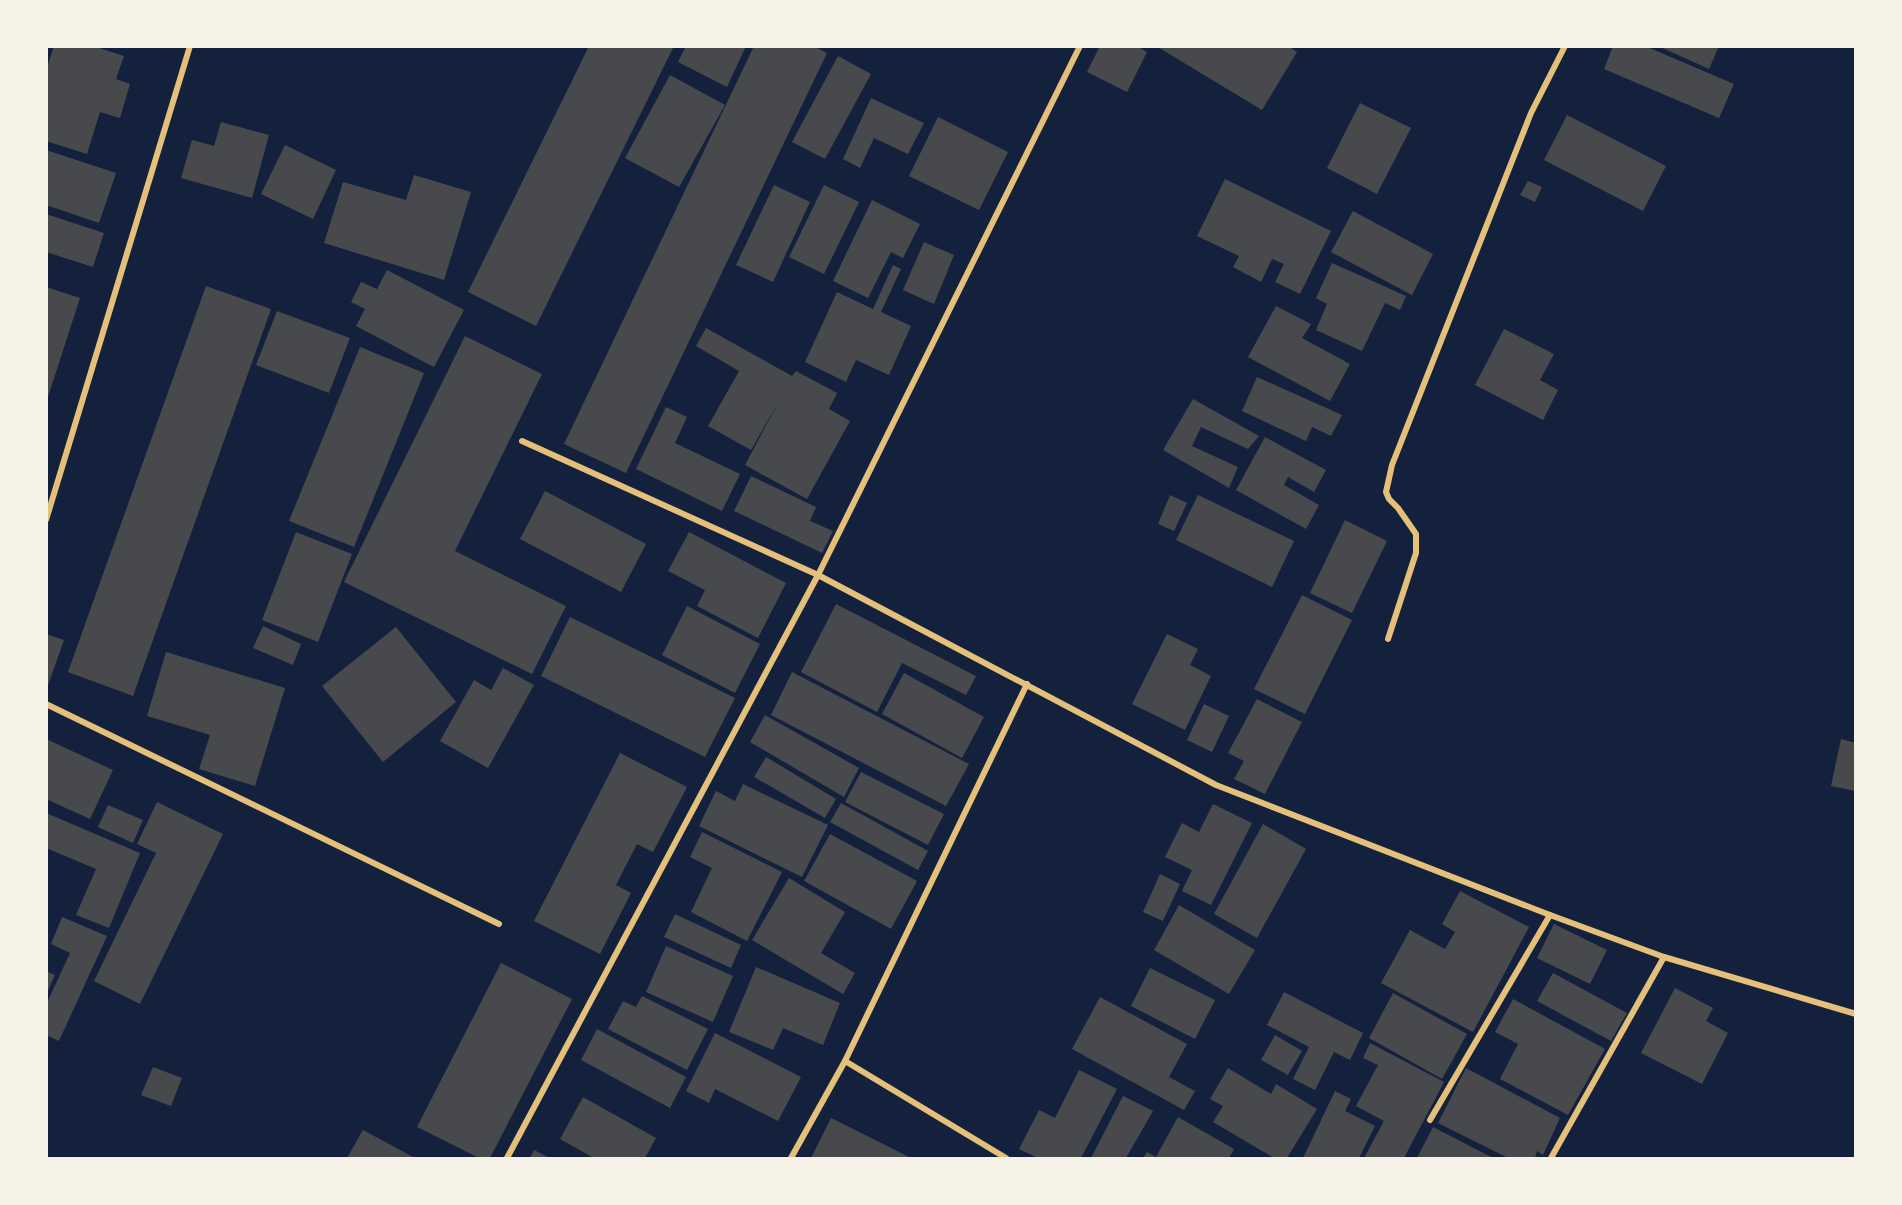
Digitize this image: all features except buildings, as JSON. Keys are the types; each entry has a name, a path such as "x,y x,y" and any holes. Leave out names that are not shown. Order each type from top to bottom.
{"street":[{"path":"46,520 190,46"},
{"path":"507,1158 818,575 1080,46"},
{"path":"1388,639 1416,553 1417,542 1416,534 1386,492 1392,465 1531,113 1565,46"},
{"path":"522,441 818,575 1216,785 1664,957 1855,1014"},
{"path":"791,1158 845,1061 1027,684"},
{"path":"46,704 499,924"},
{"path":"1430,1120 1550,915"},
{"path":"1551,1158 1664,957"},
{"path":"845,1061 1006,1158"}]}
